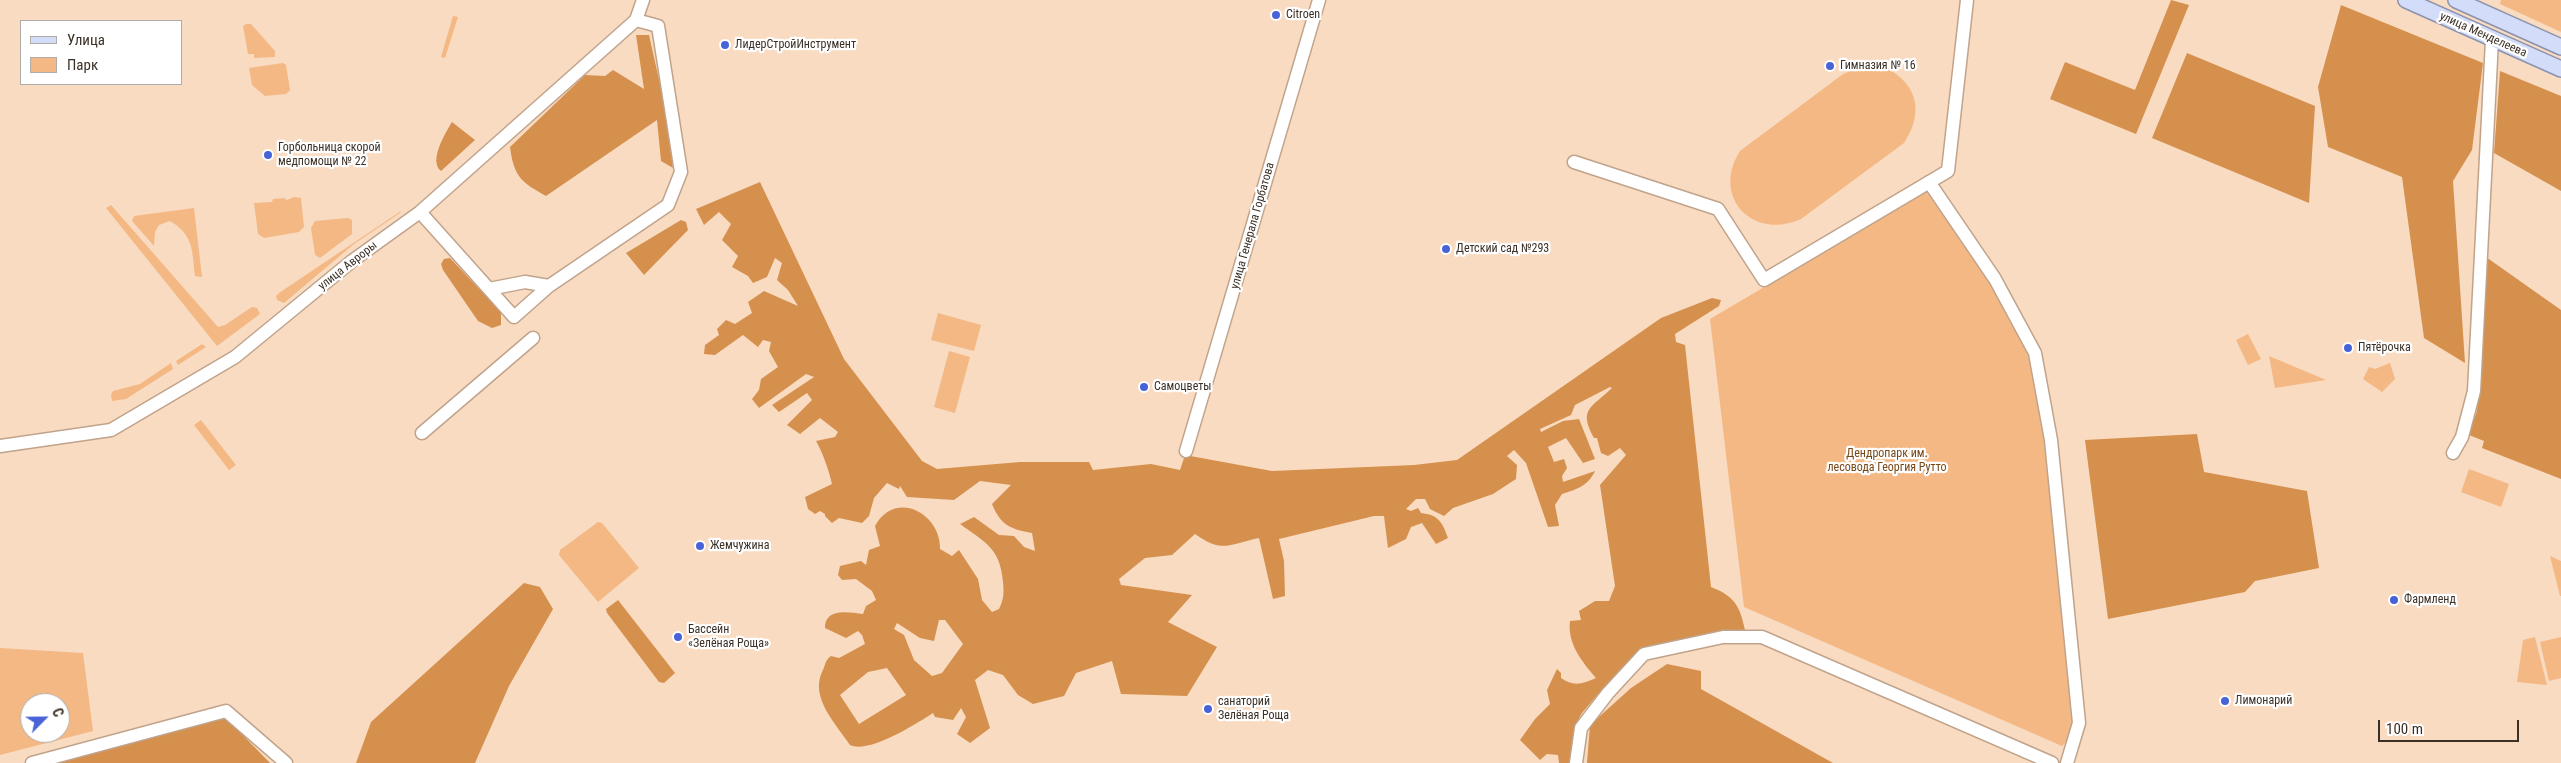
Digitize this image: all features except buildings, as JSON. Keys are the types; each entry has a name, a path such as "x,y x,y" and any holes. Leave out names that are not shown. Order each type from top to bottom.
{"main road":[{"name":"улица Менделеева","path":"2406,0 2492,40 2561,69"},
{"name":"улица Менделеева","path":"2456,0 2561,47"}],"street":[{"name":"улица Авроры","path":"0,446 111,430 235,357 352,261 420,212 636,20 643,0"},
{"name":"улица Генерала Горбатова","path":"1186,451 1319,0"},
{"path":"1574,162 1718,210 1764,280 1948,171 1967,0"},
{"path":"420,212 514,317 549,286 668,205 681,172 658,26 636,20"},
{"path":"2453,452 2462,438 2474,391 2492,40"},
{"path":"1929,182 1995,279 2035,353 2051,440 2079,723 2067,763"},
{"path":"489,289 525,282 549,286"},
{"path":"422,433 532,338"},
{"path":"1576,763 1581,728 1608,693 1644,654 1723,637 1762,637 2052,763"},
{"path":"32,763 226,711 286,763"}],"green space":[{"path":"2501,0 2561,0 2561,32 2500,4"},
{"path":"453,16 458,17 445,58 441,57"},
{"path":"251,24 275,51 275,57 254,58 254,54 248,54 243,26"},
{"path":"283,63 286,65 290,90 286,94 265,96 252,85 249,68"},
{"path":"1879,65 1902,78 1914,97 1915,119 1904,143 1801,219 1783,224 1767,224 1753,219 1741,210 1734,198 1730,184 1732,168 1740,151 1843,74 1863,66"},
{"name":"Дендропарк им. лесовода Георгия Рутто","path":"1929,190 1991,280 2032,355 2046,441 2076,732 2062,746 1744,607 1710,319"},
{"path":"294,197 301,198 304,227 299,232 264,238 258,234 254,203 272,202 273,199 284,198 287,200"},
{"path":"111,205 218,327 225,325 252,307 257,308 260,314 217,346 106,208"},
{"path":"194,208 202,277 195,276 188,238 178,226 170,221 159,225 155,232 154,246 132,221 134,216"},
{"path":"401,211 354,244 284,303 277,300 276,296 279,293"},
{"path":"348,218 352,220 352,234 320,258 315,255 311,228 315,221"},
{"path":"938,313 981,325 974,351 931,340"},
{"path":"2248,334 2261,359 2248,365 2236,340"},
{"path":"202,344 206,347 178,365 176,361"},
{"path":"949,351 970,357 955,413 934,407"},
{"path":"2269,356 2326,380 2275,388"},
{"path":"171,363 173,369 126,399 112,401 111,395 113,391 140,384"},
{"path":"2390,363 2395,379 2382,392 2363,379 2369,367 2375,369"},
{"path":"201,420 236,465 229,470 194,425"},
{"path":"2469,469 2509,484 2501,507 2461,492"},
{"path":"598,522 602,523 639,568 598,602 559,555 560,550"},
{"path":"2550,556 2561,561 2561,596 2560,596"},
{"path":"2535,637 2547,685 2517,682 2523,640"},
{"path":"2561,637 2561,678 2549,681 2540,642"},
{"path":"0,648 83,653 93,731 70,737 70,693 20,693 20,743 46,743 0,755"}],"shaded area":[{"path":"2171,0 2189,5 2136,134 2050,99 2065,62 2135,90"},
{"path":"2341,5 2483,63 2472,150 2453,181 2465,363 2424,338 2402,177 2328,147 2318,87"},
{"path":"636,35 649,35 664,102 673,168 661,161 657,120 546,196 530,187 517,172 510,147 585,75 605,76 613,70 644,89"},
{"path":"2187,53 2315,106 2309,203 2152,138"},
{"path":"2500,71 2561,96 2561,191 2494,153"},
{"path":"452,122 475,140 441,171 437,166 437,154 442,139"},
{"path":"760,182 844,359 922,461 937,469 1020,462 1089,462 1093,470 1151,464 1180,470 1185,455 1272,471 1414,465 1457,460 1661,318 1712,298 1721,300 1719,306 1675,334 1676,342 1685,345 1711,587 1727,595 1736,604 1742,617 1746,634 1641,652 1604,687 1582,713 1577,722 1576,763 1559,763 1558,755 1547,754 1540,760 1520,740 1535,719 1550,704 1547,690 1557,669 1561,673 1561,678 1574,684 1596,678 1581,659 1573,644 1570,621 1581,620 1579,611 1595,601 1609,601 1615,586 1600,485 1626,455 1620,448 1608,456 1601,453 1597,438 1594,438 1587,421 1589,410 1612,388 1610,387 1575,405 1571,415 1540,429 1541,432 1563,421 1579,419 1595,459 1583,463 1566,438 1548,447 1554,462 1564,459 1567,468 1562,476 1563,482 1595,471 1585,484 1562,494 1555,505 1559,526 1548,527 1526,463 1514,450 1507,456 1517,465 1516,479 1493,494 1453,508 1444,516 1430,509 1425,499 1416,499 1406,509 1411,511 1418,508 1421,513 1432,515 1439,520 1448,538 1436,544 1422,523 1411,527 1406,539 1388,548 1384,516 1374,516 1279,539 1284,561 1285,596 1273,599 1259,538 1233,545 1220,546 1195,534 1172,555 1145,558 1119,579 1121,585 1192,595 1168,622 1217,647 1187,696 1121,694 1112,661 1076,673 1064,696 1033,704 1018,695 1003,675 988,670 975,680 990,728 970,743 957,734 966,717 961,708 953,720 935,717 933,713 880,742 858,747 850,745 826,710 819,691 819,682 825,663 831,656 839,658 865,644 862,635 858,631 846,638 825,628 826,622 833,614 844,612 863,614 866,606 876,600 872,591 856,579 842,580 838,575 840,566 861,561 866,565 869,550 880,546 875,526 884,515 894,509 905,508 915,510 925,516 933,525 938,536 940,549 952,556 959,550 978,579 982,600 992,612 999,609 1003,596 1003,582 999,561 990,547 960,524 974,517 999,535 1014,536 1024,547 1035,551 1032,533 1012,528 1003,522 995,511 992,504 1011,485 980,481 954,500 907,497 900,486 899,489 887,483 874,498 869,516 862,523 839,518 832,523 820,511 815,514 808,509 805,497 832,484 826,462 816,441 835,437 838,432 820,418 800,434 787,425 812,400 807,393 779,412 772,405 814,377 806,374 759,408 752,399 759,390 761,379 778,367 769,351 771,342 763,340 758,347 743,335 715,355 704,354 705,345 719,335 717,329 726,320 735,324 752,313 748,302 764,291 798,306 788,290 777,280 782,263 775,258 767,277 753,283 748,276 732,267 738,256 722,240 731,224 719,212 704,225 696,209","holes":["939,620 945,620 963,644 942,673 932,676 914,660 904,635 894,629 897,623 920,638 934,641","887,668 906,695 859,724 840,695 868,672"]},
{"path":"681,220 686,222 688,230 644,275 626,253"},
{"path":"2486,257 2561,310 2561,479 2482,448 2484,441 2469,435 2477,411"},
{"path":"450,258 501,312 501,325 492,328 478,321 443,270 441,264 444,259"},
{"path":"2197,434 2204,472 2307,491 2319,568 2255,581 2245,592 2108,619 2085,440"},
{"path":"524,583 540,587 553,609 509,686 475,763 356,763 371,722"},
{"path":"618,600 675,673 664,683 659,682 607,613 606,609"},
{"path":"1667,664 1701,671 1701,689 1833,763 1587,763 1590,725 1631,688"},
{"path":"225,717 270,763 52,763"}],"place":[{"name":"Citroen","path":"1276,15"},
{"name":"ЛидерСтройИнструмент","path":"725,45"},
{"name":"Гимназия № 16","path":"1830,66"},
{"name":"Горбольница скорой медпомощи № 22","path":"268,155"},
{"name":"Детский сад №293","path":"1446,249"},
{"name":"Пятёрочка","path":"2348,348"},
{"name":"Самоцветы","path":"1144,387"},
{"name":"Жемчужина","path":"700,546"},
{"name":"Фармленд","path":"2394,600"},
{"name":"Бассейн «Зелёная Роща»","path":"678,637"},
{"name":"Лимонарий","path":"2225,701"},
{"name":"санаторий Зелёная Роща","path":"1208,709"}]}
